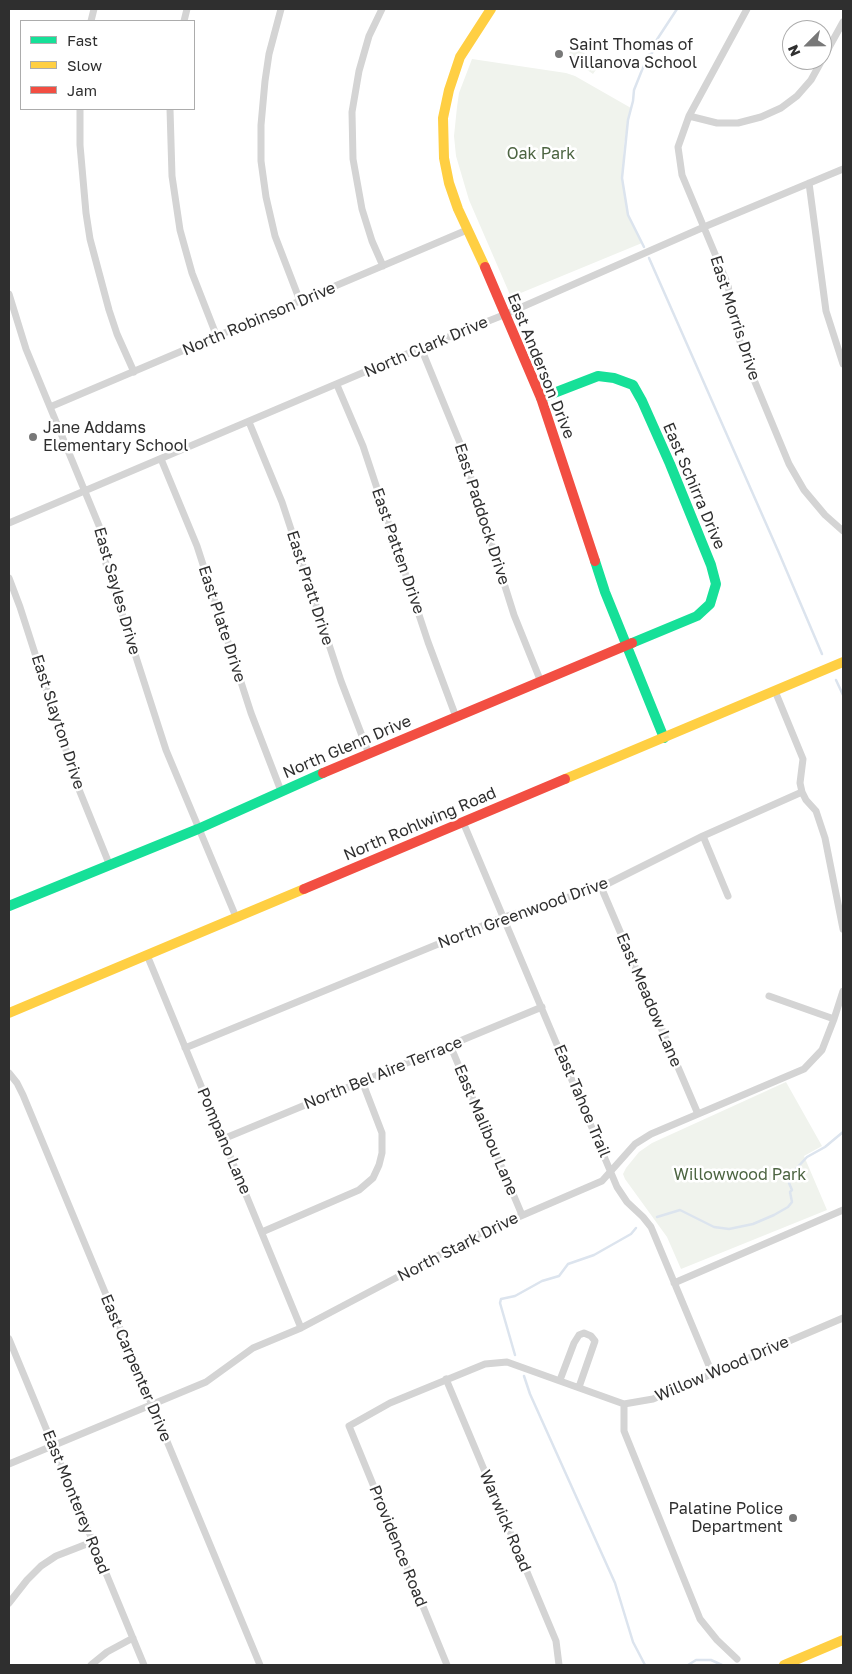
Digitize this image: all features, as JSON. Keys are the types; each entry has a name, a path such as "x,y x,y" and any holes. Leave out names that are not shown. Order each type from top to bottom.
{"street":[{"path":"281,9 269,54 265,81 261,125 261,161 266,198 275,236 300,301"},
{"path":"382,9 367,44 359,71 352,112 353,159 360,199 366,223 383,266"},
{"name":"East Anderson Drive","path":"491,9 460,57 449,90 444,118 443,147 449,183 467,230 506,314 541,398 605,592 664,738"},
{"name":"East Morris Drive","path":"747,9 689,116 678,147 682,175 728,285 733,318 745,358 789,464 804,490 825,514 843,530"},
{"path":"689,116 717,123 738,122 761,118 782,108 797,96 811,80 843,22"},
{"path":"80,110 80,145 90,239 101,286 134,372"},
{"path":"170,110 172,176 180,230 192,273 217,337"},
{"name":"North Clark Drive","path":"9,523 421,348 506,314 704,227 843,169"},
{"path":"809,183 826,311 843,364"},
{"name":"North Robinson Drive","path":"50,407 467,230"},
{"name":"East Sayles Drive","path":"9,294 26,349 100,528 106,564 166,750 236,917"},
{"name":"East Paddock Drive","path":"421,348 460,443 514,615 541,682"},
{"name":"East Schirra Drive","path":"541,398 598,376 614,378 633,385 642,401 711,565 716,584 710,604 697,616"},
{"name":"East Patten Drive","path":"336,385 363,446 428,642 456,717"},
{"name":"East Pratt Drive","path":"249,422 282,502 341,681 369,754"},
{"name":"East Plate Drive","path":"160,459 196,546 251,713 281,791"},
{"name":"East Slayton Drive","path":"9,578 78,786 110,866"},
{"name":"North Glenn Drive","path":"9,906 198,829 281,791 697,616"},
{"name":"North Rohlwing Road","path":"9,1013 843,662"},
{"path":"775,691 803,759 800,783 802,792 806,800 816,811 825,838 843,929"},
{"name":"North Greenwood Drive","path":"185,1048 504,917 601,887 703,836 802,792"},
{"name":"East Tahoe Trail","path":"463,822 611,1172 622,1195 651,1227 712,1373"},
{"path":"703,836 728,896"},
{"name":"East Meadow Lane","path":"601,887 698,1114"},
{"name":"Pompano Lane","path":"146,955 301,1328"},
{"name":"North Stark Drive","path":"9,1464 206,1382 253,1348 301,1328 479,1234 602,1181 635,1144 651,1134 804,1069 822,1050 843,991"},
{"path":"769,996 834,1019"},
{"name":"North Bel Aire Terrace","path":"223,1139 542,1007"},
{"name":"East Malibou Lane","path":"450,1045 522,1215"},
{"name":"East Carpenter Drive","path":"9,1073 23,1095 260,1665"},
{"path":"262,1232 358,1190 373,1178 382,1153 382,1133 362,1081"},
{"path":"674,1283 843,1210"},
{"name":"Willow Wood Drive","path":"624,1404 653,1399 843,1318"},
{"path":"560,1380 574,1343 579,1335 584,1333 591,1336 594,1342 579,1387"},
{"name":"East Monterey Road","path":"9,1339 11,1349 144,1665"},
{"path":"446,1379 485,1364 507,1362 624,1404 624,1431 700,1619 737,1660"},
{"name":"Providence Road","path":"446,1379 390,1403 349,1426 447,1665"},
{"name":"Warwick Road","path":"446,1379 556,1641 560,1665"},
{"path":"9,1603 41,1566 56,1556 92,1542"},
{"path":"91,1665 107,1652 133,1638"},
{"path":"784,1665 843,1640"}],"green space":[{"path":"574,46 600,64 593,74 567,56"},
{"name":"Oak Park","path":"472,59 566,73 575,76 631,108 624,145 622,178 628,215 642,243 511,297 469,200 456,156 454,136 459,93"},
{"name":"Willowwood Park","path":"786,1082 822,1146 804,1156 827,1210 681,1269 667,1237 625,1179 623,1174 626,1168 639,1152 652,1143"}],"waterway":[{"path":"644,247 628,215 622,178 628,120 634,90 648,55 652,53 656,41 677,9"},
{"path":"649,258 822,654"},
{"path":"836,680 843,695"},
{"path":"657,1217 680,1210 714,1227 729,1229 753,1224 774,1215 788,1207 792,1202 790,1192 792,1190 789,1183 794,1171 807,1157 825,1147 843,1132"},
{"path":"515,1355 500,1303 501,1299 515,1296 542,1281 559,1276 568,1264 594,1255 631,1234 636,1228"},
{"path":"524,1376 530,1394 615,1583 633,1642 645,1665"},
{"path":"688,1665 696,1660 711,1660 722,1665"}],"traffic: fast":[{"path":"541,398 598,376 614,378 633,385 670,464 711,565 716,584 710,604 697,616 632,643"},
{"path":"595,561 605,592 664,738"},
{"path":"9,906 198,829 323,773"}],"traffic: slow":[{"path":"485,267 458,209 449,183 444,158 443,118 449,90 460,57 491,9"},
{"path":"565,779 843,662"},
{"path":"9,1013 304,889"},
{"path":"784,1665 843,1640"}],"traffic: jam":[{"path":"485,267 541,398 595,561"},
{"path":"323,773 632,643"},
{"path":"304,889 565,779"}],"place":[{"name":"Saint Thomas of Villanova School","path":"559,54"},
{"name":"Jane Addams Elementary School","path":"33,437"},
{"name":"Palatine Police Department","path":"793,1518"}]}
